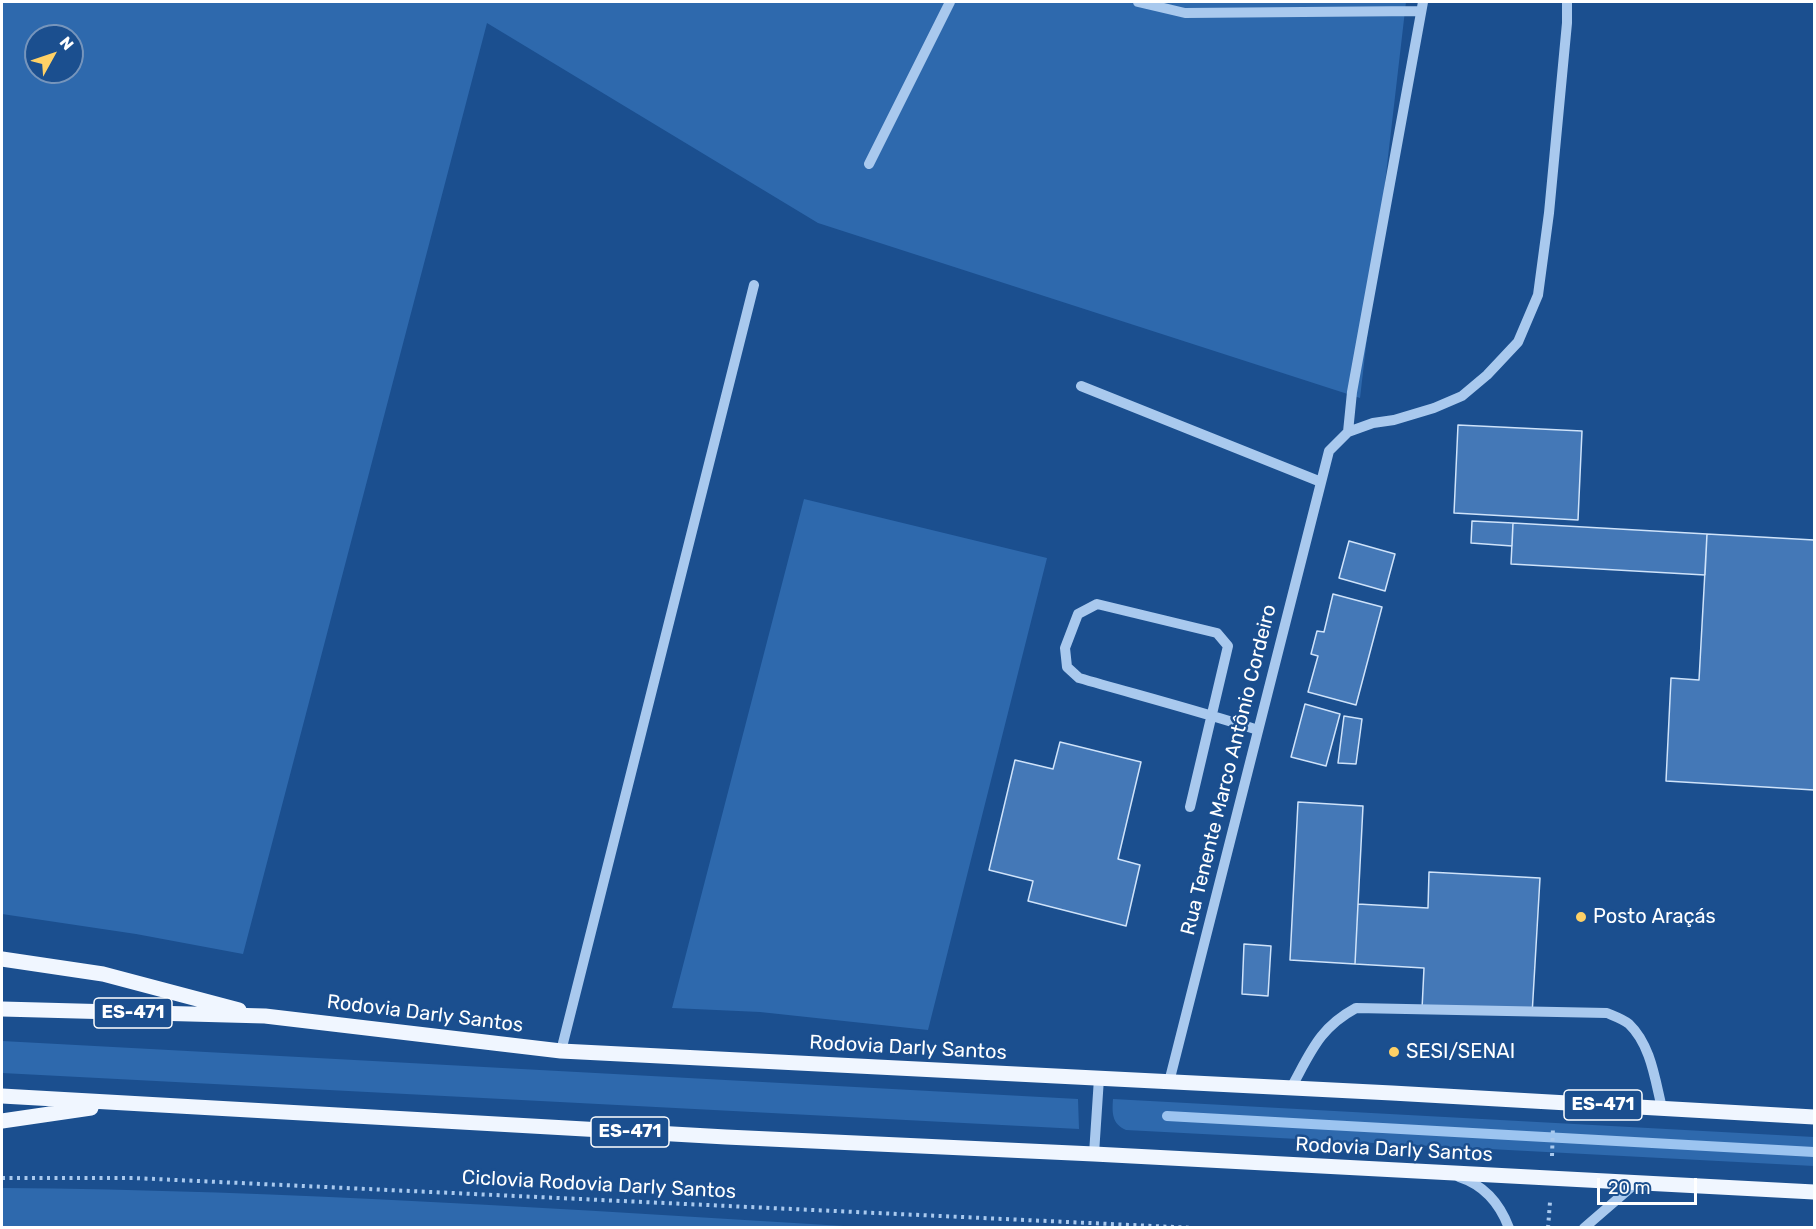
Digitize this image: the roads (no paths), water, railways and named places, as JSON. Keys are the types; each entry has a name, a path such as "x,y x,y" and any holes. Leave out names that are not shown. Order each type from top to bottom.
{"main road":[{"path":"2,959 103,974 265,1016"},
{"name":"Rodovia Darly Santos","path":"2,1009 265,1016 561,1051 1815,1117"},
{"name":"Rodovia Darly Santos","path":"2,1096 726,1137 1815,1192"},
{"path":"2,1121 120,1103"}],"lane":[{"path":"869,164 950,2"},
{"path":"1138,2 1185,13 1422,6 1352,392 1348,432 1373,423 1394,420 1434,408 1462,396 1487,375 1518,342 1539,295 1549,213 1567,2"},
{"path":"561,1051 754,285"},
{"path":"1081,386 1321,482"},
{"name":"Rua Tenente Marco Antônio Cordeiro","path":"1169,1082 1329,451 1348,432"},
{"path":"1190,807 1212,716 1228,646 1217,633 1097,604 1078,614 1065,648 1067,667 1078,678 1212,716 1258,730"},
{"path":"1291,1088 1319,1037 1337,1018 1356,1008 1607,1013 1627,1022 1648,1053 1662,1108"},
{"path":"1094,1154 1099,1078"},
{"path":"1451,1174 1467,1179 1482,1188 1504,1214 1509,1227"},
{"path":"1584,1227 1636,1183"}],"waterway":[{"path":"1167,1116 1814,1152"}],"place":[{"name":"Posto Araçás","path":"1581,917"},
{"name":"SESI/SENAI","path":"1394,1052"}]}
